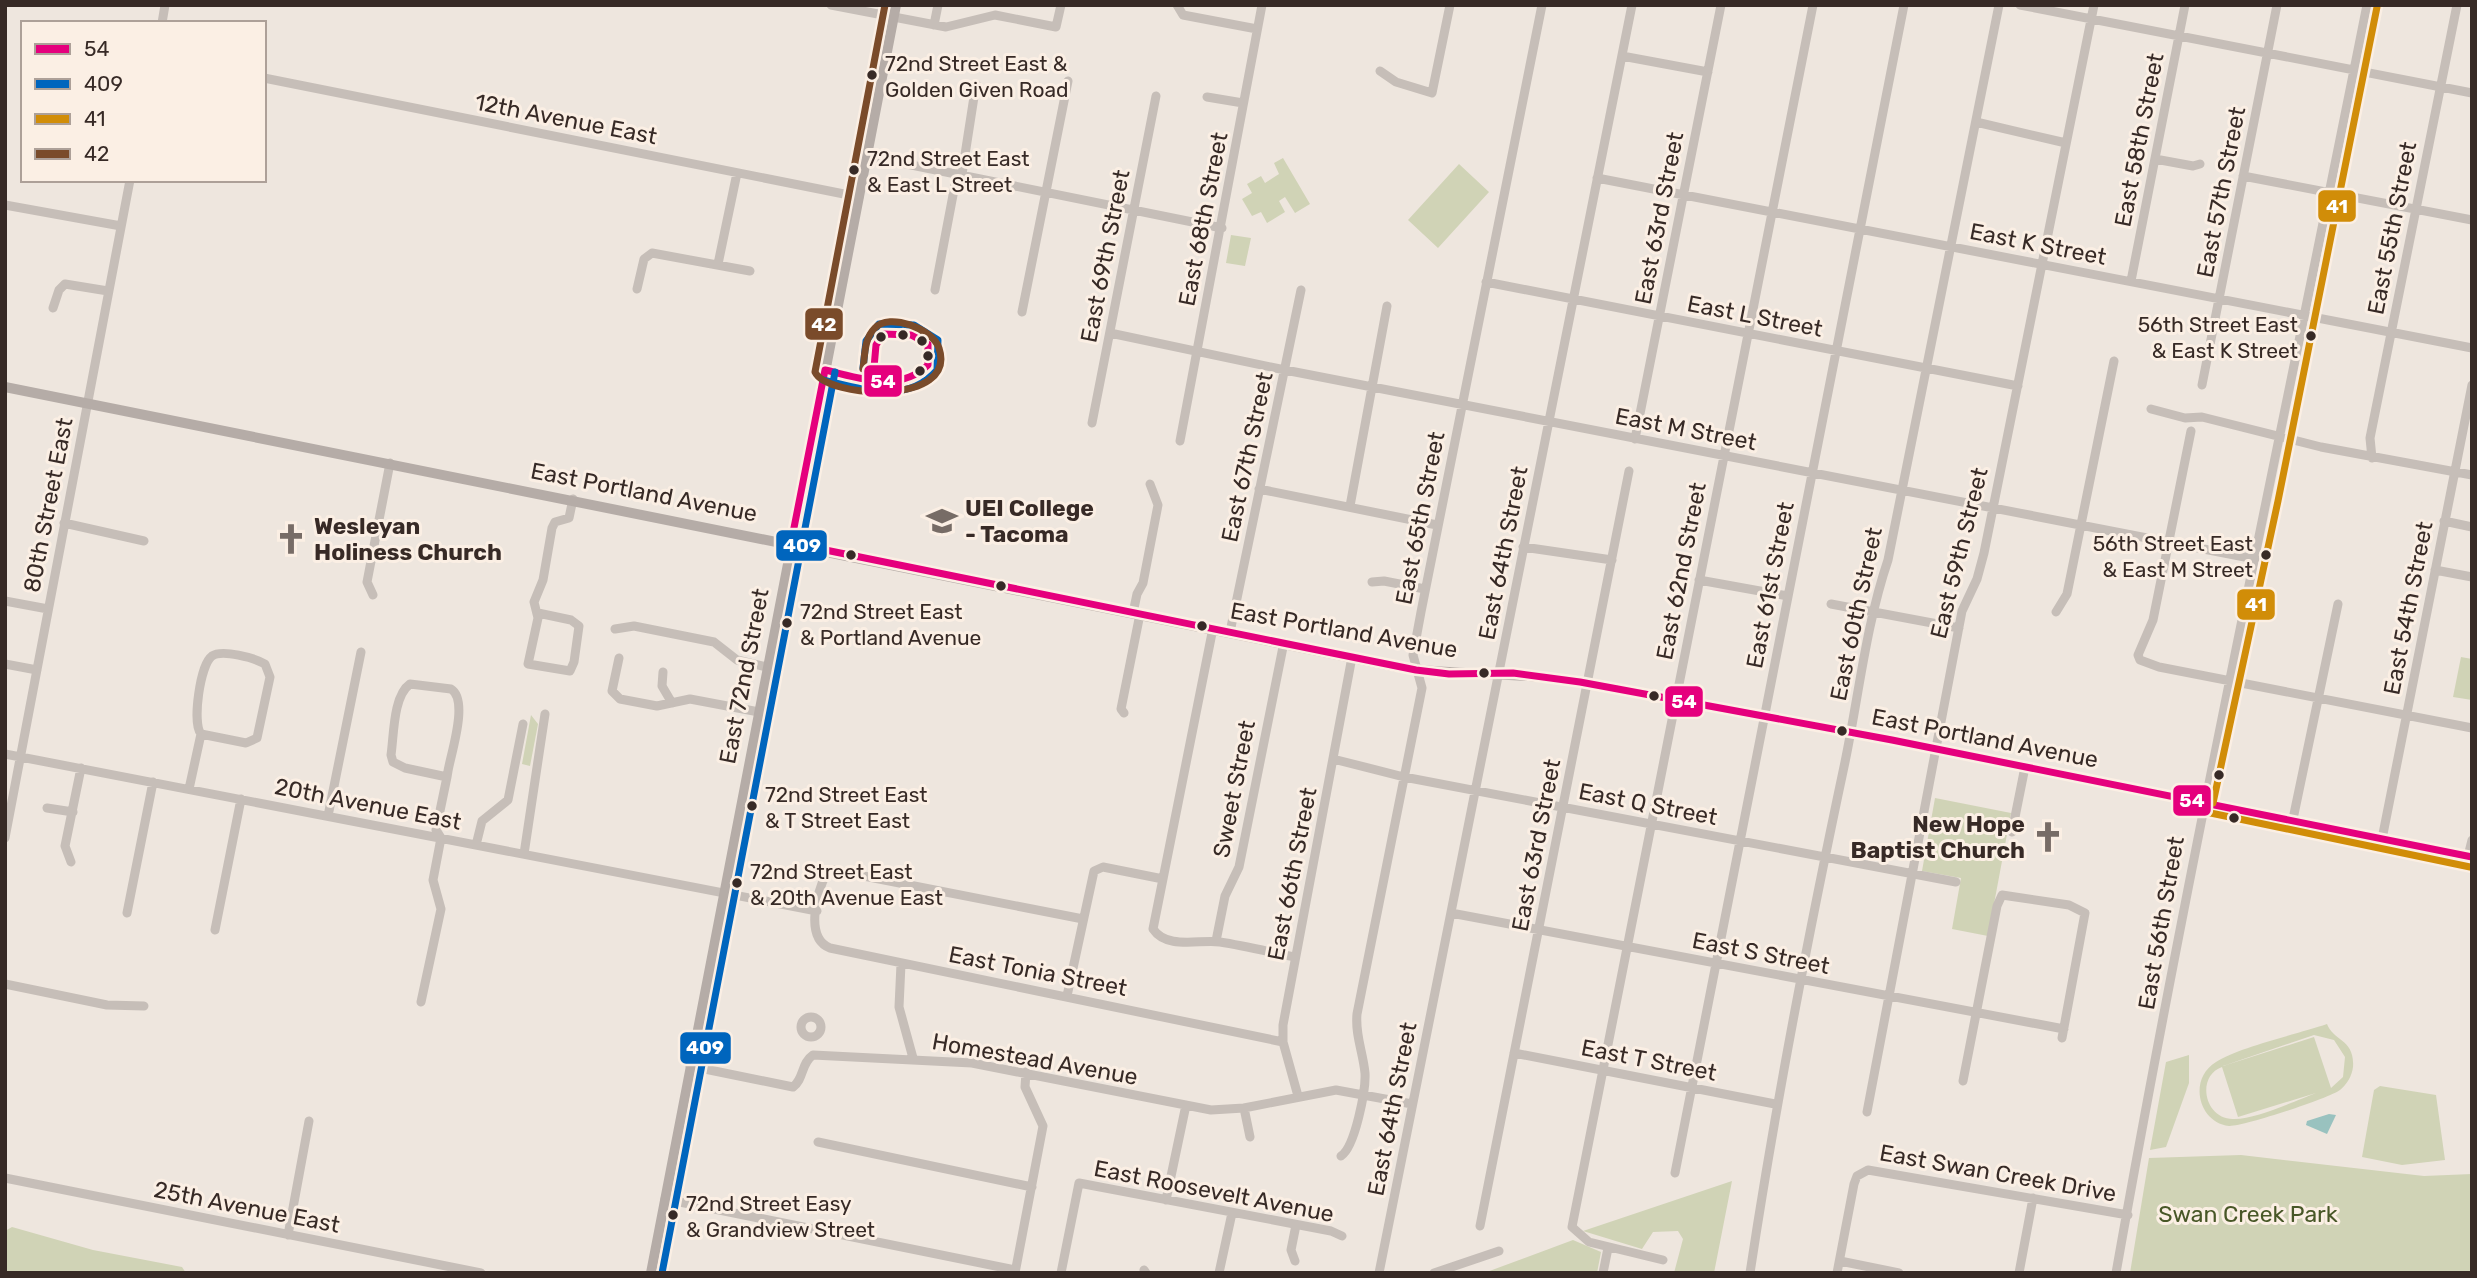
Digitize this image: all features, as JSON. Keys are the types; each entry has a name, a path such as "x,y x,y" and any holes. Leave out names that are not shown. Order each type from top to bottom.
{"main road":[{"name":"East 72nd Street","path":"651,1273 896,5"},
{"name":"East Portland Avenue","path":"5,387 1416,670 1449,674 1542,675 2293,819 2470,856"}],"street":[{"path":"831,5 953,27 995,15 1056,27 1060,5"},
{"path":"934,25 938,5"},
{"path":"1177,5 1183,15 1257,29"},
{"name":"East 68th Street","path":"1180,441 1262,5"},
{"path":"1380,71 1396,82 1432,93 1450,5"},
{"name":"East 65th Street","path":"1341,1156 1348,1152 1353,1142 1362,1094 1365,1076 1356,1032 1357,1014 1422,688 1413,655 1542,5"},
{"name":"East 64th Street","path":"1379,1273 1632,5"},
{"name":"East 63rd Street","path":"1635,439 1721,5"},
{"name":"East 62nd Street","path":"1608,1248 1589,1242 1572,1227 1813,5"},
{"name":"East 61st Street","path":"1675,1173 1904,5"},
{"name":"East 60th Street","path":"1750,1273 1775,1104 1851,734 1877,587 1888,560 1999,5"},
{"path":"2021,5 2472,93"},
{"name":"East 59th Street","path":"1867,1112 1959,628 1964,605 1980,571 2094,5"},
{"name":"East 58th Street","path":"2131,281 2185,5"},
{"name":"East 57th Street","path":"2202,385 2277,5"},
{"name":"East 56th Street","path":"2116,1273 2203,802 2367,5"},
{"name":"East 55th Street","path":"2372,458 2370,438 2456,5"},
{"path":"1622,56 1708,72"},
{"name":"12th Avenue East","path":"266,78 859,197"},
{"path":"1022,312 1068,81"},
{"path":"935,290 976,84"},
{"name":"East 69th Street","path":"1092,423 1156,96"},
{"path":"1207,97 1243,103"},
{"path":"1976,122 2066,144"},
{"path":"867,156 1222,228"},
{"path":"2155,159 2200,164"},
{"path":"719,264 737,173"},
{"path":"2243,176 2472,220"},
{"name":"East K Street","path":"1597,178 2472,348"},
{"name":"80th Street East","path":"5,838 130,182"},
{"path":"5,205 121,226"},
{"path":"637,289 644,259 652,253 750,271"},
{"name":"East L Street","path":"1486,282 2018,386"},
{"path":"53,308 58,290 65,284 108,291"},
{"name":"East 67th Street","path":"1230,632 1301,290"},
{"path":"1350,506 1387,306"},
{"name":"East M Street","path":"1110,333 1373,388 2255,559"},
{"path":"2056,612 2067,594 2114,361"},
{"name":"East 54th Street","path":"2382,839 2472,386"},
{"path":"2151,409 2372,458 2472,475"},
{"path":"2191,431 2151,629 2138,654 2145,663 2472,728"},
{"path":"373,595 368,582 390,463"},
{"name":"East 63rd Street","path":"1480,1226 1629,471"},
{"path":"1124,713 1121,709 1137,613 1137,594 1143,583 1158,505 1150,484"},
{"path":"1259,489 1437,525"},
{"path":"538,613 571,620 579,626 574,662 569,671 528,664 538,613 534,602 543,580 553,525 569,518 573,499"},
{"path":"2444,521 2472,527"},
{"path":"64,523 144,541"},
{"path":"1523,547 1612,560"},
{"path":"2435,570 2472,577"},
{"path":"1699,580 1788,596"},
{"path":"1372,583 1382,581 1425,589"},
{"path":"5,601 48,609"},
{"path":"1831,604 1959,628"},
{"path":"2293,819 2338,604"},
{"path":"615,629 634,626 714,642 737,660 768,667"},
{"path":"1213,628 1153,929 1159,936 1192,944 1216,941 1296,957"},
{"name":"Sweet Street","path":"1216,941 1225,896 1239,867 1284,642"},
{"path":"328,816 361,652"},
{"path":"189,789 201,734 196,726 196,716 207,661 214,655 222,654 256,660 268,670 270,677 259,733 252,741 246,743 201,734"},
{"name":"East 66th Street","path":"1298,1096 1283,1042 1283,1025 1352,657"},
{"path":"619,658 612,691 615,695 657,706 690,699 760,712"},
{"path":"5,664 37,670"},
{"path":"663,672 662,687 672,703"},
{"path":"421,1002 441,909 433,880 441,838 436,830 447,777 460,703 458,696 451,689 410,684 402,692 400,701 391,755 393,762 447,777"},
{"path":"524,854 545,714"},
{"path":"476,845 482,821 508,800 523,724"},
{"name":"20th Avenue East","path":"5,754 724,892"},
{"name":"East Q Street","path":"1333,759 1404,777 1956,882"},
{"path":"2012,832 2025,767"},
{"path":"71,862 65,846 81,768"},
{"path":"127,913 153,782"},
{"path":"215,930 241,799"},
{"path":"47,808 73,813"},
{"path":"2470,856 2472,840"},
{"path":"1067,996 1093,874 1097,869 1163,879"},
{"path":"724,892 817,911 825,876 833,870 1083,919"},
{"name":"East S Street","path":"1451,913 1976,1013 2063,1034 2086,920 2084,911 2069,905 2002,895 1997,905 1976,1013"},
{"name":"East Tonia Street","path":"817,911 814,929 825,946 1283,1042"},
{"path":"901,964 900,1007 913,1058"},
{"path":"5,984 107,1005 144,1006"},
{"path":"1963,1081 1976,1013"},
{"path":"690,1066 795,1086 805,1062 818,1054 814,1037"},
{"name":"East T Street","path":"1514,1053 1775,1104"},
{"name":"Homestead Avenue","path":"818,1054 913,1058 1026,1072 1211,1110 1244,1108 1336,1090 1412,1104"},
{"path":"665,1199 1015,1271 1043,1126 1025,1087 1026,1072"},
{"path":"1166,1200 1186,1105"},
{"path":"1244,1108 1250,1137"},
{"path":"288,1235 309,1121"},
{"path":"818,1142 1032,1187"},
{"name":"East Swan Creek Drive","path":"1839,1261 1854,1184 1862,1172 1876,1169 2128,1215"},
{"name":"25th Avenue East","path":"5,1178 481,1273"},
{"name":"East Roosevelt Avenue","path":"1061,1273 1079,1183 1331,1231 1342,1236"},
{"path":"2019,1273 2033,1198"},
{"path":"1219,1273 1232,1213"},
{"path":"1295,1261 1292,1250 1296,1225"},
{"path":"1603,1273 1608,1248 1663,1260"},
{"path":"1434,1273 1499,1251"},
{"path":"1837,1273 1839,1261 1899,1273"}],"green space":[{"path":"1283,158 1310,204 1295,213 1285,197 1279,201 1285,212 1267,223 1261,212 1252,216 1242,199 1252,193 1247,184 1261,176 1265,183 1279,174 1274,163"},
{"path":"1459,164 1489,192 1438,248 1408,220"},
{"path":"1231,235 1251,238 1245,266 1226,263"},
{"path":"2461,657 2472,659 2472,700 2453,697"},
{"path":"531,715 538,724 530,766 522,764"},
{"path":"1935,798 2011,813 1988,936 1952,929 1961,878 1922,871"},
{"path":"2327,1024 2351,1051 2353,1058 2349,1080 2340,1090 2304,1105 2237,1125 2218,1123 2210,1117 2200,1099 2202,1079 2207,1069 2226,1056","holes":["2314,1035 2334,1040 2345,1057 2343,1077 2331,1088 2314,1037 2223,1066","2222,1067 2238,1117 2316,1093 2252,1116 2233,1119 2223,1117 2210,1105 2206,1087 2214,1072"]},
{"path":"2189,1055 2189,1083 2166,1147 2150,1150 2166,1062"},
{"path":"2380,1086 2436,1095 2445,1160 2402,1165 2362,1157 2374,1090"},
{"name":"Swan Creek Park","path":"2241,1155 2424,1176 2472,1174 2472,1273 2130,1273 2149,1158"},
{"path":"1732,1181 1714,1273 1674,1273 1683,1239 1678,1231 1653,1232 1642,1249 1583,1231"},
{"path":"12,1227 93,1250 182,1267 186,1273 5,1273 5,1231"},
{"path":"1573,1240 1601,1252 1597,1273 1484,1273"}],"water":[{"path":"2329,1114 2336,1115 2327,1134 2306,1125 2307,1121"}],"transit line":[{"name":"42","path":"863,369 871,332 882,323 890,322 900,322 920,329 935,341 939,348 940,367 929,380 911,388 889,392 842,387 825,381 815,372 885,5"},
{"name":"41","path":"2213,803 2278,501 2377,7"},
{"name":"409","path":"823,380 868,390 898,391 912,388 937,370 938,340 914,325 879,324 866,341 863,368"},
{"name":"54","path":"825,370 879,381 905,379 928,365 928,344 911,335 883,334 876,345 873,379"},
{"name":"54","path":"791,543 825,370"},
{"name":"409","path":"662,1273 835,372"},
{"name":"54","path":"791,543 1416,670 1449,674 1513,673 1580,682 1892,740 2472,857"},
{"name":"41","path":"2201,811 2470,867"}],"place":[{"name":"72nd Street East & Golden Given Road","path":"872,75"},
{"name":"72nd Street East & East L Street","path":"854,170"},
{"name":"56th Street East & East K Street","path":"2311,336"},
{"name":"UEI College - Tacoma","path":"942,521"},
{"name":"Wesleyan Holiness Church","path":"291,539"},
{"name":"56th Street East & East M Street","path":"2266,555"},
{"name":"72nd Street East & Portland Avenue","path":"787,623"},
{"name":"72nd Street East & T Street East","path":"752,806"},
{"name":"New Hope Baptist Church","path":"2048,837"},
{"name":"72nd Street East & 20th Avenue East","path":"737,883"},
{"name":"72nd Street Easy & Grandview Street","path":"673,1215"}]}
